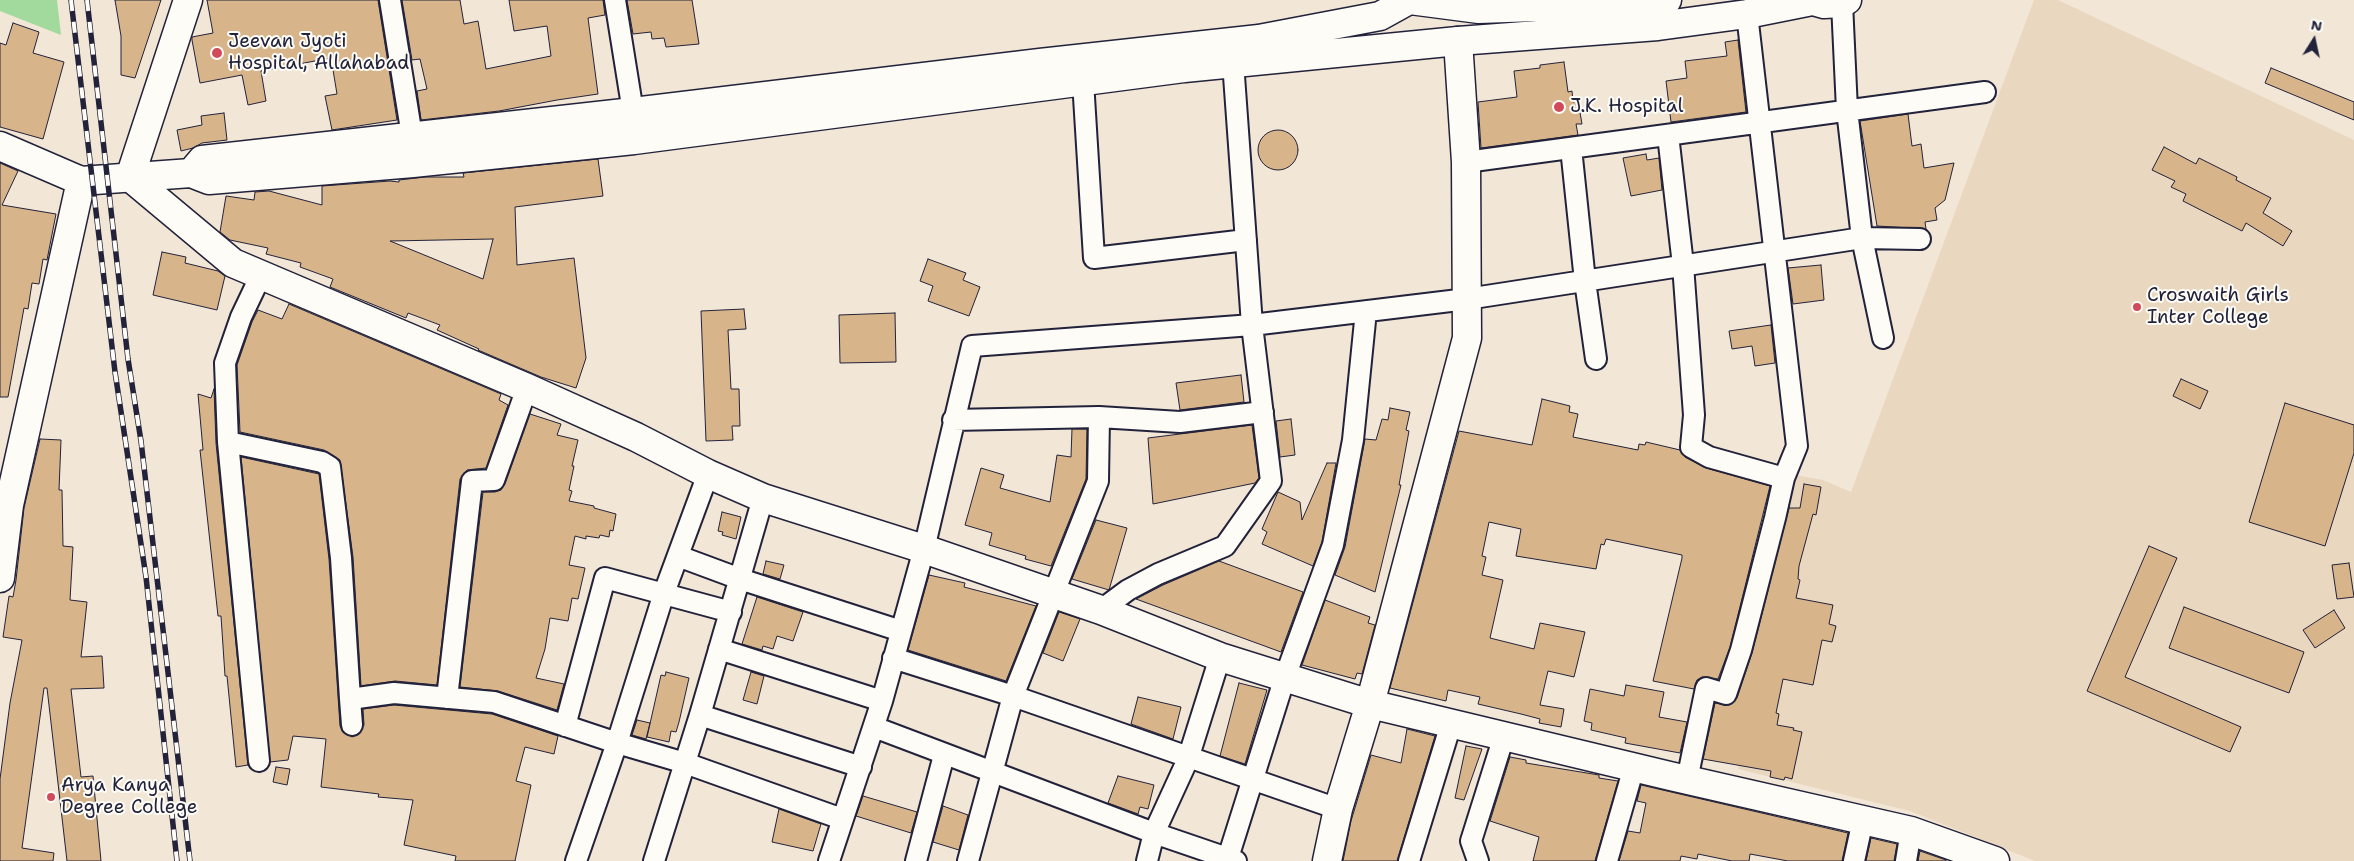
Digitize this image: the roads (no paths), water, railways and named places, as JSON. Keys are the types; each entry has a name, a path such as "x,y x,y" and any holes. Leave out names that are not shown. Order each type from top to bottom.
{"main road":[{"path":"130,176 188,0"},
{"path":"191,173 202,160 633,112 1040,62 1259,39 1380,16 1409,0 1479,9 1649,3 1667,0"},
{"path":"0,146 81,181 191,173 209,180 413,163 634,140 1233,62 1468,40 1658,26 1747,14 1811,1 1824,4 1844,1"},
{"path":"1327,861 1338,809 1370,704 1467,338 1466,162 1468,40 1479,9"},
{"path":"1380,16 1380,27 1388,48"},
{"path":"130,176 233,263 527,388 636,437 708,474 764,498 924,549 1101,610 1220,657 1370,704 1687,780 1911,831 1995,861"},
{"path":"0,578 4,505 81,181"}],"street":[{"path":"390,0 412,136"},
{"path":"615,0 633,112"},
{"path":"1844,1 1847,110 1862,238 1883,338"},
{"path":"1687,780 1706,688 1726,694 1741,650 1784,478 1797,446 1747,14"},
{"path":"1101,610 1128,590 1158,574 1225,546 1271,480 1252,325 1233,62"},
{"path":"1083,81 1094,258 1246,240"},
{"path":"1466,162 1986,92"},
{"path":"1668,135 1683,265 1694,415 1690,447 1709,457 1784,478"},
{"path":"1570,148 1596,359"},
{"path":"829,861 882,701 924,549 972,346 1252,325 1467,299 1862,238 1920,239"},
{"path":"260,761 228,442 225,363 241,317 261,275"},
{"path":"874,727 944,755 1231,860 1253,780 1285,677 1332,545 1353,440 1366,311"},
{"path":"448,698 472,481 494,480 527,388"},
{"path":"953,420 1099,417 1180,422 1263,412"},
{"path":"968,861 994,772 1013,696 1052,593 1098,481 1099,417"},
{"path":"228,442 322,462 330,467 341,558 352,725"},
{"path":"576,861 617,743 664,593 708,474"},
{"path":"654,861 700,715 764,498"},
{"path":"678,556 740,579 901,631"},
{"path":"565,726 606,578 731,612"},
{"path":"719,649 882,701"},
{"path":"1147,861 1154,833 1188,759 1220,657"},
{"path":"893,658 1013,696 1188,759 1338,809"},
{"path":"350,699 394,693 494,702 617,743 685,763 842,819"},
{"path":"700,715 861,767"},
{"path":"1409,861 1451,724"},
{"path":"1478,861 1471,841 1504,736"},
{"path":"916,861 944,755"},
{"path":"1607,861 1634,767"},
{"path":"1854,861 1863,820"},
{"path":"1906,861 1911,831"}],"railway":[{"path":"71,0 115,372 146,577 177,861"},
{"path":"87,0 128,359 141,441 190,861"}],"place":[{"name":"Jeevan Jyoti Hospital, Allahabad","path":"217,53"},
{"name":"J.K. Hospital","path":"1559,107"},
{"name":"Croswaith Girls Inter College","path":"2137,307"},
{"name":"Arya Kanya Degree College","path":"51,797"}]}
